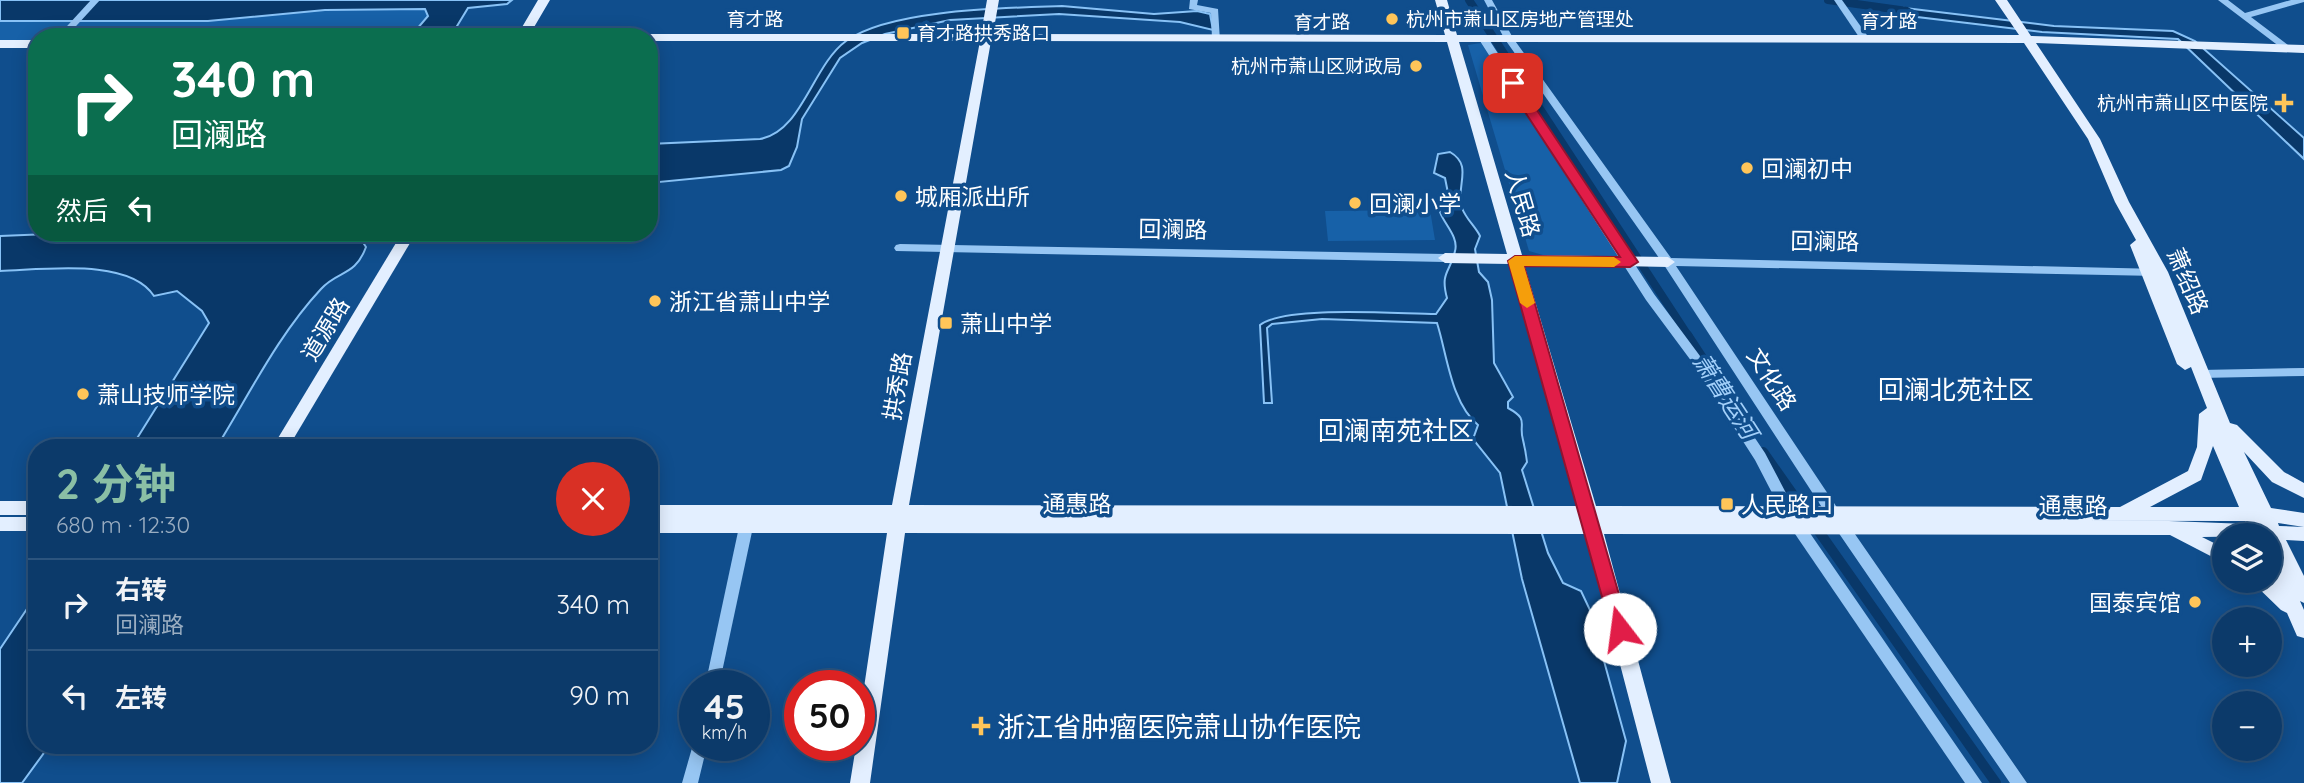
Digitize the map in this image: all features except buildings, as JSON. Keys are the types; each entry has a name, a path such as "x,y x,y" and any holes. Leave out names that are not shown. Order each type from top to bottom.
{"main road":[{"path":"528,28 544,0"},
{"name":"人民路","path":"1441,0 1590,520 1661,783"},
{"path":"1991,0 2013,29 2088,151 2153,272 2212,414 2278,477 2304,491"},
{"path":"2001,0 2013,29"},
{"name":"拱秀路","path":"860,783 898,519 992,3"},
{"name":"育才路","path":"658,36 1864,38 2013,29 2178,44 2287,48"},
{"path":"0,44 28,44"},
{"path":"2287,48 2304,49"},
{"name":"道源路","path":"285,439 404,242"},
{"name":"回澜路","path":"1445,258 1668,262"},
{"name":"萧绍路","path":"2153,272 2200,374 2212,414 2261,523"},
{"path":"2121,514 2165,494 2194,475 2205,447 2212,414"},
{"path":"0,508 28,508"},
{"path":"658,512 898,519"},
{"path":"1590,520 1838,521 2121,514 2236,523"},
{"name":"通惠路","path":"658,526 746,527 898,519 1590,520"},
{"path":"2279,523 2304,520"},
{"name":"通惠路","path":"1838,521 2212,527"},
{"path":"0,524 28,524"},
{"path":"2169,528 2212,550"},
{"name":"通惠路","path":"2282,529 2304,534"},
{"name":"萧绍路","path":"2282,558 2304,595"},
{"path":"2282,583 2302,626"},
{"path":"2275,593 2302,626"}],"street":[{"path":"69,28 96,0"},
{"path":"1194,0 1192,7 1215,11 1217,39"},
{"name":"文化路","path":"1488,0 1510,38 1668,262 1838,521 2019,783"},
{"path":"1838,0 1864,38"},
{"path":"2222,0 2287,48"},
{"path":"2259,0 2272,9"},
{"path":"2244,16 2301,0"},
{"path":"1483,38 1631,262 1650,297 1696,359 1798,521 1974,783"},
{"name":"回澜路","path":"900,248 1445,258"},
{"name":"回澜路","path":"1668,262 2153,272"},
{"path":"2200,374 2304,372"},
{"path":"715,670 746,527"},
{"path":"690,783 695,761"}],"shaded area":[{"path":"0,0 512,0 507,4 468,8 456,28 418,28 428,16 425,9 325,10 208,21 0,21"},
{"path":"1062,6 1154,14 1197,11 1210,14 1213,30 1180,22 1059,14 950,20 885,34 862,43 840,58 802,119 797,147 789,166 781,170 658,182 658,144 760,139 774,134 797,112 834,52 846,41 866,30 919,16"},
{"path":"1905,8 2054,26 2173,31 2195,41 2304,138 2304,159 2178,39 2042,32 1909,16"},
{"path":"426,9 428,16 418,28 28,28 28,40 0,41 0,21 208,21 325,10"},
{"path":"1481,43 1624,258 1550,257 1529,251 1468,45"},
{"path":"1450,152 1461,164 1462,208 1480,236 1475,249 1479,272 1488,282 1492,300 1494,363 1513,397 1508,402 1508,408 1519,416 1522,422 1527,462 1522,470 1548,553 1563,583 1581,591 1590,610 1626,741 1617,783 1580,783 1522,579 1500,473 1473,439 1478,425 1469,416 1456,391 1437,323 1322,319 1272,324 1267,328 1272,403 1264,403 1260,325 1293,315 1317,313 1436,314 1447,298 1445,278 1456,246 1440,212 1448,193 1445,178 1434,173 1438,154"},
{"path":"1430,210 1435,240 1328,241 1325,211"},
{"path":"28,235 28,242 363,242 366,247 357,264 327,283 305,307 265,366 221,439 137,439 209,323 202,311 177,291 154,296 142,284 105,271 61,268 0,271 0,236"},
{"path":"28,607 28,754 43,754 22,783 0,783 0,649"}],"waterway":[{"name":"萧曹运河","path":"1469,0 1689,337"},
{"path":"1828,0 1907,11"},
{"name":"萧曹运河","path":"1687,335 1744,422"},
{"name":"萧曹运河","path":"1763,452 1996,783"}],"slow traffic":[{"path":"1527,303 1515,261 1614,262"}],"place":[{"name":"杭州市萧山区房地产管理处","path":"1392,19"},
{"name":"育才路拱秀路口","path":"903,33"},
{"name":"杭州市萧山区财政局","path":"1416,66"},
{"name":"杭州市萧山区中医院","path":"2284,103"},
{"name":"回澜初中","path":"1747,168"},
{"name":"城厢派出所","path":"901,196"},
{"name":"回澜小学","path":"1355,203"},
{"name":"浙江省萧山中学","path":"655,301"},
{"name":"萧山中学","path":"946,323"},
{"name":"萧山技师学院","path":"83,394"},
{"name":"人民路口","path":"1727,504"},
{"name":"国泰宾馆","path":"2195,602"},
{"name":"浙江省肿瘤医院萧山协作医院","path":"981,726"}],"district":[{"name":"回澜北苑社区","path":"1956,389"},
{"name":"回澜南苑社区","path":"1396,430"}],"route":[{"path":"1513,83 1630,262 1515,261 1620,629"}]}
